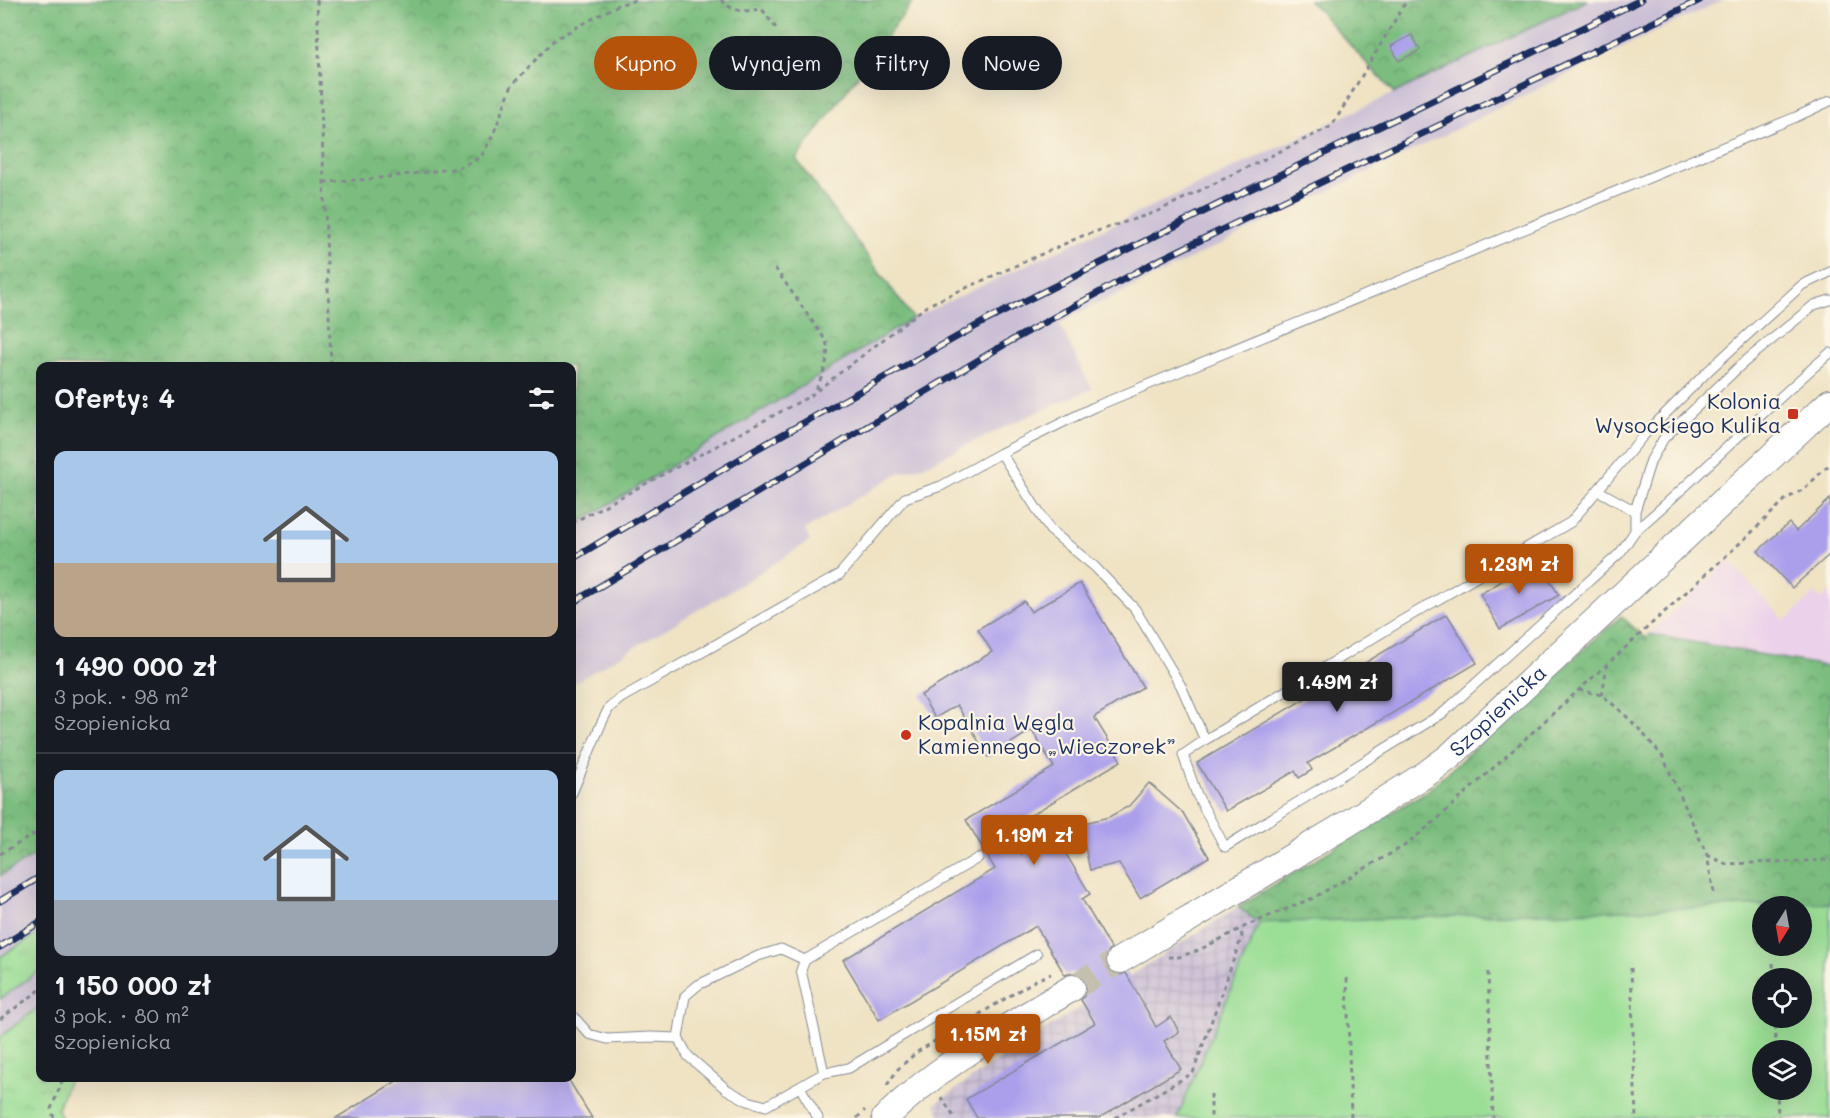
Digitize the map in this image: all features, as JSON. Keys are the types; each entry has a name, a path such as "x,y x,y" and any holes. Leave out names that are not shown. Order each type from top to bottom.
{"street":[{"name":"Szopienicka","path":"1120,960 1350,822 1449,757 1830,402"},
{"path":"885,1118 909,1094 1065,980"}],"lane":[{"path":"576,784 609,708 839,575 905,498 941,486 1094,407 1830,101"},
{"path":"1830,272 1802,285 1709,370 1643,436 1571,522 1396,624 1183,755 1197,795 1225,847 1443,712 1620,553 1635,531 1830,353"},
{"path":"1635,531 1635,511 1651,460 1664,438 1760,349 1814,305 1830,300"},
{"path":"1001,453 1050,530 1095,567 1135,609 1181,686 1204,740"},
{"path":"1599,491 1635,511"},
{"path":"824,1073 801,970 805,960 978,858"},
{"path":"805,960 781,949 758,956 698,985 685,996 678,1038 688,1056 726,1089 748,1101 766,1106 824,1073 849,1068 1037,954"},
{"path":"576,1019 589,1034 607,1039 678,1038"},
{"path":"800,1087 818,1118"}],"path":[{"path":"317,0 330,362"},
{"path":"324,182 371,179 459,168 481,157 493,135 512,86 555,39 618,5 636,0"},
{"path":"721,0 730,9 739,11 762,9 778,32"},
{"path":"576,521 810,396 928,304 1082,236 1156,212 1332,126 1407,0"},
{"path":"776,268 826,341 829,351 814,392 810,396"},
{"path":"1602,695 1607,663"},
{"path":"1579,690 1602,695 1622,711 1663,757 1707,855 1714,894"},
{"path":"0,854 36,833"},
{"path":"1707,855 1726,864 1830,860"},
{"path":"1115,1118 1193,1073 1242,936 1240,929"},
{"path":"1773,963 1773,968"},
{"path":"1631,968 1636,1118"},
{"path":"1488,972 1493,1118"},
{"path":"1347,978 1352,1118"},
{"path":"889,1082 917,1052 1036,980 1065,980"},
{"path":"0,1019 36,993"},
{"path":"54,1118 51,1109 62,1082"},
{"path":"936,1090 955,1118"},
{"path":"1211,1094 1212,1118"},
{"path":"1777,1100 1778,1118"}],"shaded area":[{"path":"1561,0 1724,0 1059,323 1092,389 1017,421 921,467 899,473 805,530 810,541 576,682 576,517 797,380 913,318 1394,93"},
{"path":"1729,561 1785,621 1815,593 1821,600 1830,592 1830,667 1649,634"},
{"path":"36,841 36,1082 68,1082 57,1109 62,1118 0,1118 0,861"},
{"path":"1238,907 1259,923 1177,1118 942,1118 935,1104 1004,1056"}],"green space":[{"path":"0,0 914,0 887,36 854,36 854,81 796,159 913,318 576,525 576,362 36,362 36,854 0,876"},
{"path":"1309,0 1588,0 1394,93"},
{"path":"1621,616 1646,639 1649,634 1830,667 1830,903 1812,904 1812,896 1752,896 1752,906 1259,923 1238,907 1427,791"},
{"path":"1830,903 1830,1118 1177,1118 1259,923 1752,906 1752,956 1812,956 1812,904"},
{"path":"36,934 36,973 0,999 0,957"},
{"path":"36,1009 36,1082 68,1082 57,1109 62,1118 0,1118 0,1037"}],"building":[{"path":"1412,35 1420,50 1399,61 1391,46"},
{"path":"1830,499 1830,554 1792,588 1758,551 1789,523 1796,531"},
{"path":"1537,560 1559,595 1500,629 1480,594"},
{"path":"1080,583 1143,687 1094,717 1121,761 1006,830 1021,854 1054,834 1090,894 1082,899 1111,948 1105,960 1107,967 1113,973 1120,975 1126,973 1156,1027 1171,1017 1179,1032 1164,1041 1181,1069 1099,1118 977,1118 966,1099 1095,1023 1081,1000 1087,988 1084,980 1072,973 1065,975 1036,926 879,1020 843,960 995,869 966,820 1054,767 1032,730 988,757 957,705 935,718 921,695 992,652 978,629 1024,601 1031,612"},
{"path":"1447,614 1477,663 1308,763 1312,770 1299,778 1295,771 1226,811 1197,763"},
{"path":"1149,783 1183,813 1209,857 1140,898 1119,863 1090,870 1080,824 1109,817 1129,806"},
{"path":"395,1082 570,1082 592,1118 336,1118"}],"tunnel":[{"path":"1072,988 1120,960"}],"railway":[{"path":"576,557 755,450 987,320 1211,208 1641,0"},
{"path":"576,601 1007,343 1153,263 1700,0"},
{"path":"0,901 36,879"},
{"path":"0,947 36,924"}],"place":[{"name":"Kolonia Wysockiego Kulika","path":"1793,414"},
{"name":"Kopalnia Węgla Kamiennego „Wieczorek”","path":"906,735"}]}
